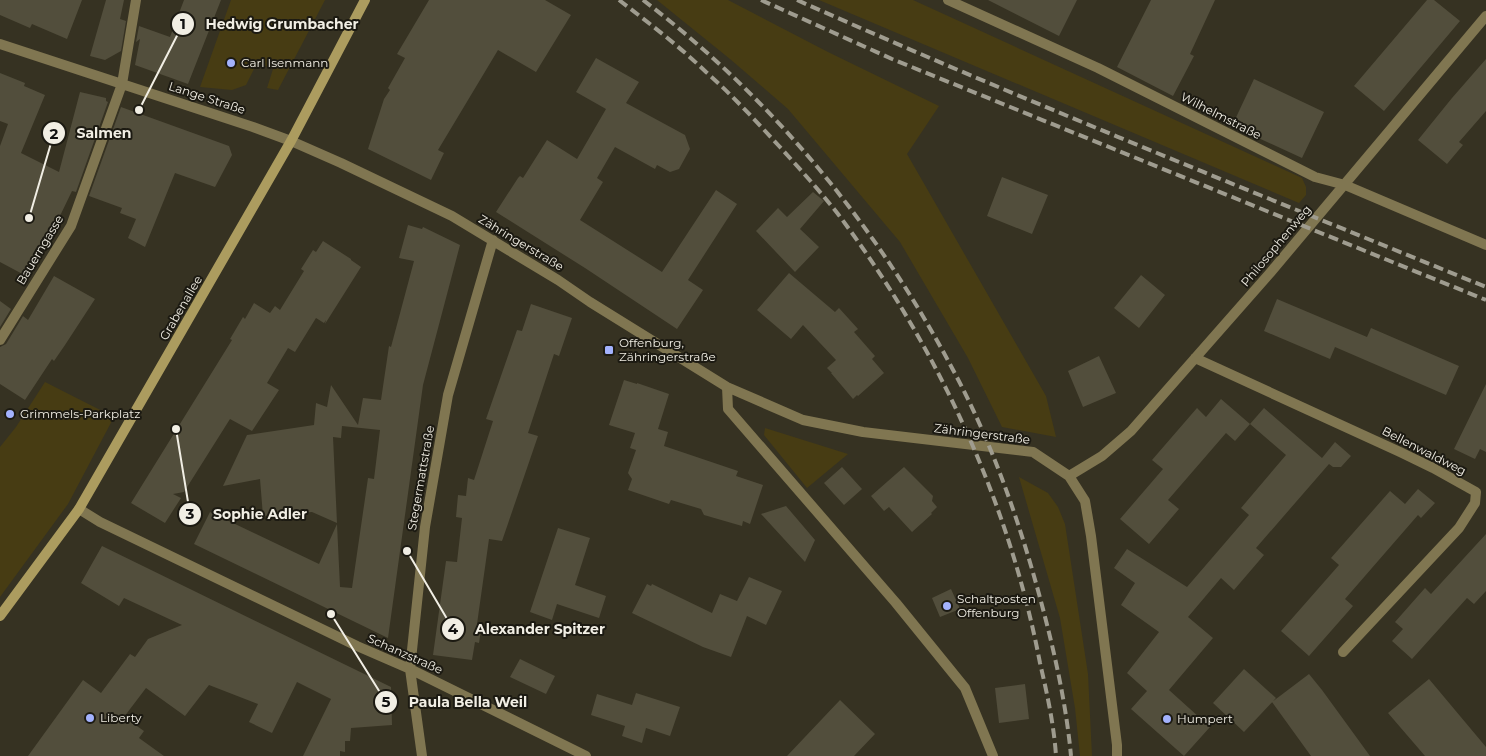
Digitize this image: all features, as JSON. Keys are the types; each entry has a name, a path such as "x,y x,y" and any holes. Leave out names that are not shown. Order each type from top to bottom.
{"main road":[{"name":"Grabenallee","path":"0,616 79,509 291,141 365,0"}],"street":[{"name":"Bauerngasse","path":"0,340 71,226 122,84 136,0"},
{"name":"Wilhelmstraße","path":"948,0 1098,68 1315,177 1345,185 1486,245"},
{"name":"Philosophenweg","path":"1069,476 1102,456 1131,430 1270,273 1486,16"},
{"name":"Lange Straße","path":"0,44 291,141"},
{"name":"Zähringerstraße","path":"291,141 342,163 452,216 727,387 803,420 862,432 1033,452 1069,476 1085,501 1091,536 1117,756"},
{"name":"Stegermattstraße","path":"422,756 410,669 425,527 448,395 493,240"},
{"name":"Bellenwaldweg","path":"1195,358 1400,452 1476,492 1475,503 1459,528 1344,652"},
{"path":"727,387 728,409 896,603 965,688 993,756"},
{"name":"Schanzstraße","path":"79,509 100,522 357,646 410,669 586,756"}],"shaded area":[{"path":"231,0 325,0 278,90 267,88 273,69 257,63 246,85 232,90 200,87"},
{"path":"657,0 728,0 828,52 939,106 907,154 1046,396 1056,437 1002,427 968,358 900,242 788,109"},
{"path":"819,0 913,0 1302,178 1306,187 1306,195 1299,203"},
{"path":"45,382 114,417 68,504 0,597 0,447 16,427"},
{"path":"765,428 848,454 807,488 764,435"},
{"path":"1019,477 1048,493 1058,507 1065,524 1088,674 1092,756 1080,756 1075,708 1060,618"}],"building":[{"path":"0,0 82,0 67,39 32,24 30,28 0,15"},
{"path":"106,0 124,0 120,19 126,21 121,51 105,60 90,56"},
{"path":"184,0 221,0 188,84 135,65 140,39 136,42 139,26 170,37"},
{"path":"429,0 545,0 571,15 536,72 498,50 438,150 444,153 431,180 368,149 384,99 390,90 388,88 405,58 397,54"},
{"path":"988,0 1077,0 1059,36"},
{"path":"1151,0 1215,0 1190,54 1194,56 1173,96 1117,67"},
{"path":"1427,0 1434,0 1460,21 1384,111 1354,86"},
{"path":"596,58 639,82 626,103 685,135 690,149 679,169 670,172 657,165 655,169 615,147 597,178 603,182 580,220 662,272 716,190 737,204 688,280 703,290 677,329 496,212 518,178 520,176 523,178 547,140 577,159 606,109 576,92"},
{"path":"1486,59 1486,111 1459,142 1463,145 1447,164 1418,140"},
{"path":"0,73 25,83 24,86 45,95 21,153 59,172 80,92 106,98 108,102 76,192 72,191 30,278 0,262 0,146 8,124 0,121"},
{"path":"1254,79 1324,112 1302,158 1232,126"},
{"path":"121,107 229,146 232,155 215,187 175,173 145,247 128,238 136,219 120,213 122,208 89,196"},
{"path":"1002,177 1048,195 1032,234 987,216"},
{"path":"813,192 824,201 800,229 819,247 795,272 756,231 778,208 787,217"},
{"path":"408,225 422,229 423,227 460,245 423,385 388,638 194,544 210,512 319,564 337,524 340,587 352,588 368,478 374,479 380,430 342,426 341,438 333,437 337,523 312,512 263,516 260,479 223,486 247,435 314,425 316,403 327,407 331,385 358,425 363,398 381,400 389,346 391,347 414,261 399,258"},
{"path":"323,241 361,267 325,324 326,320 324,323 316,318 295,352 288,348 267,383 279,390 252,431 230,419 184,492 173,494 181,498 165,523 131,503 232,340 230,339 243,317 245,319 254,303 270,313 275,306 280,310 304,271 301,269 313,250 316,252"},
{"path":"789,273 835,312 839,308 858,329 854,332 875,356 872,359 884,373 853,399 827,368 836,360 803,325 791,339 757,310"},
{"path":"1141,275 1165,295 1139,328 1114,308"},
{"path":"54,276 95,299 54,361 52,359 25,400 0,384 0,347 6,344 23,316 28,320"},
{"path":"1277,299 1367,337 1371,328 1459,366 1446,395 1335,347 1330,359 1264,331"},
{"path":"0,301 11,309 0,327"},
{"path":"531,304 572,318 559,356 554,354 528,433 538,436 502,541 489,539 477,624 482,624 479,643 475,642 472,660 433,655 446,561 457,562 462,518 456,517 458,495 466,496 468,478 474,480 493,421 486,419 517,330 522,331"},
{"path":"1099,356 1116,393 1083,407 1068,371"},
{"path":"624,380 669,394 658,429 668,432 664,446 738,471 736,476 763,485 750,524 743,521 742,526 704,515 701,509 671,500 669,504 628,490 632,479 628,473 636,450 630,448 635,433 609,425"},
{"path":"1486,384 1486,452 1480,449 1475,459 1454,449"},
{"path":"1221,399 1250,424 1235,441 1226,433 1168,500 1179,509 1149,544 1120,519 1163,469 1152,460 1197,408 1206,417"},
{"path":"1264,408 1322,458 1335,442 1351,456 1341,467 1333,467 1329,464 1256,548 1264,555 1234,590 1221,578 1188,617 1213,638 1169,690 1210,727 1184,756 1131,709 1147,691 1127,673 1159,632 1121,605 1135,583 1114,568 1127,549 1187,587 1249,515 1241,508 1286,455 1250,424"},
{"path":"842,467 862,489 844,505 824,483"},
{"path":"904,467 933,496 932,501 937,507 912,532 889,507 884,511 871,496"},
{"path":"1418,489 1435,503 1421,518 1418,515 1345,599 1353,606 1309,656 1281,631 1339,565 1331,558 1390,491 1405,504"},
{"path":"786,506 815,540 805,562 761,514"},
{"path":"558,528 590,538 575,585 606,596 599,618 557,604 552,620 530,612"},
{"path":"1486,534 1486,591 1474,604 1467,598 1412,659 1392,641 1403,629 1395,622 1425,588 1431,594"},
{"path":"102,546 391,687 392,725 351,728 350,741 345,741 345,752 340,751 340,756 303,756 331,699 297,682 272,733 249,722 258,704 209,685 185,716 146,688 124,717 144,731 139,738 164,756 28,756 83,680 101,693 130,654 135,657 148,639 182,625 124,598 119,606 81,583"},
{"path":"749,577 782,591 766,625 747,616 731,657 703,647 632,613 647,584 651,586 652,584 712,613 720,594 737,601"},
{"path":"951,589 960,609 940,617 932,598"},
{"path":"520,659 555,676 546,694 510,677"},
{"path":"1244,669 1276,698 1244,732 1213,703"},
{"path":"1309,674 1370,756 1311,756 1272,702"},
{"path":"1429,679 1486,747 1486,756 1425,756 1388,713"},
{"path":"1025,684 1029,719 999,723 995,688"},
{"path":"636,693 680,707 670,736 646,728 642,743 622,736 625,726 591,715 597,694 632,705"},
{"path":"840,700 875,734 854,756 787,756"}],"railway":[{"path":"619,0 696,62 787,154 838,214 874,265 907,317 965,427 989,485 1009,543 1026,603 1045,686 1056,756"},
{"path":"643,0 735,78 817,167 890,264 922,315 952,368 979,422 1012,507 1031,565 1054,654 1066,715 1071,756"},
{"path":"761,0 892,59 1486,300"},
{"path":"797,0 1054,110 1486,287"}],"place":[{"name":"Carl Isenmann","path":"231,63"},
{"name":"Hedwig Grumbacher","path":"139,110"},
{"name":"Salmen","path":"29,218"},
{"name":"Offenburg, Zähringerstraße","path":"609,350"},
{"name":"Grimmels-Parkplatz","path":"10,414"},
{"name":"Sophie Adler","path":"176,429"},
{"name":"Alexander Spitzer","path":"407,551"},
{"name":"Schaltposten Offenburg","path":"947,606"},
{"name":"Paula Bella Weil","path":"331,614"},
{"name":"Liberty","path":"90,718"},
{"name":"Humpert","path":"1167,719"}]}
